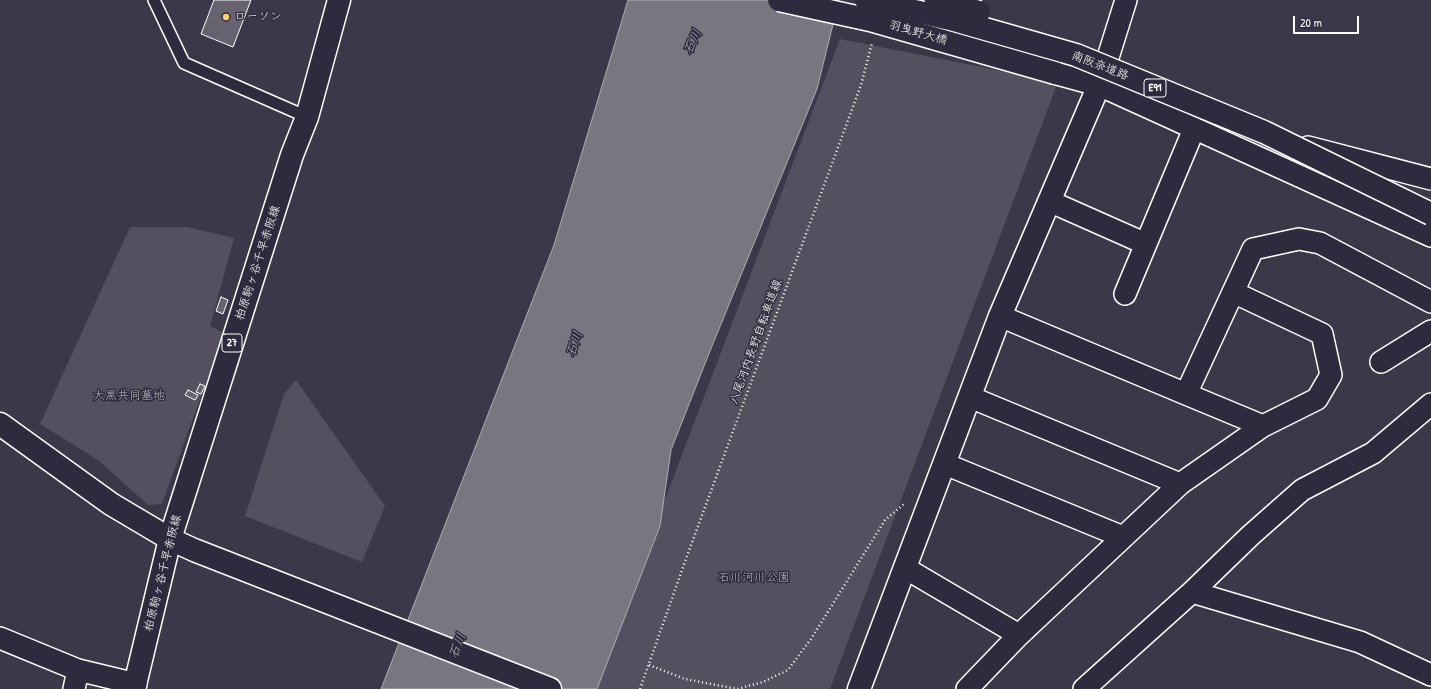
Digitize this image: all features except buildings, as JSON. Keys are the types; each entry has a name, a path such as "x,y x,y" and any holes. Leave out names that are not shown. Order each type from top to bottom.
{"main road":[{"name":"柏原駒ヶ谷千早赤阪線","path":"135,686 170,539 292,155 307,117 340,0"},
{"name":"羽曳野大橋","path":"779,0 870,20 1099,85"},
{"name":"南阪奈道路","path":"866,0 950,19 1076,55 1264,132 1431,214"},
{"name":"南阪奈道路","path":"936,0 1095,49 1267,119 1431,200"},
{"path":"859,689 928,510 1000,316 1099,85"},
{"path":"0,424 111,504 170,539 194,550 550,689"}],"street":[{"path":"1099,85 1126,0"},
{"path":"1099,85 1431,236"},
{"path":"1099,85 1131,91 1216,124 1431,180"},
{"path":"1125,294 1194,129"},
{"path":"1049,201 1146,244"},
{"path":"1186,394 1252,249 1299,238 1320,244 1431,302"},
{"path":"966,689 1019,635 1180,484 1263,426 1317,399 1331,375 1322,334 1233,292"},
{"path":"1000,316 1263,426"},
{"path":"1381,362 1431,331"},
{"path":"970,396 1180,484"},
{"path":"1084,689 1302,490 1373,453 1431,404"},
{"path":"944,464 1124,537"},
{"path":"905,568 1019,635"},
{"path":"1192,592 1360,642 1431,675"},
{"path":"0,638 76,680 135,686"}],"lane":[{"path":"154,0 184,63 307,117"}],"path":[{"name":"八尾河内長野自転車道線","path":"640,689 687,556 861,85 872,43"},
{"path":"649,665 685,678 737,688 763,682 788,670 811,639 885,520 904,504 928,510"}],"green space":[{"name":"石川河川公園","path":"840,39 1058,82 830,689 593,689"},
{"name":"大黒共同墓地","path":"130,227 187,227 234,238 210,326 224,333 162,504 148,505 98,460 40,424"},
{"path":"296,380 385,506 362,562 245,516 284,394"}],"water":[{"name":"石川","path":"628,0 839,0 817,89 671,450 660,526 597,689 381,689 554,245"}],"place":[{"name":"ローソン","path":"226,17"}]}
